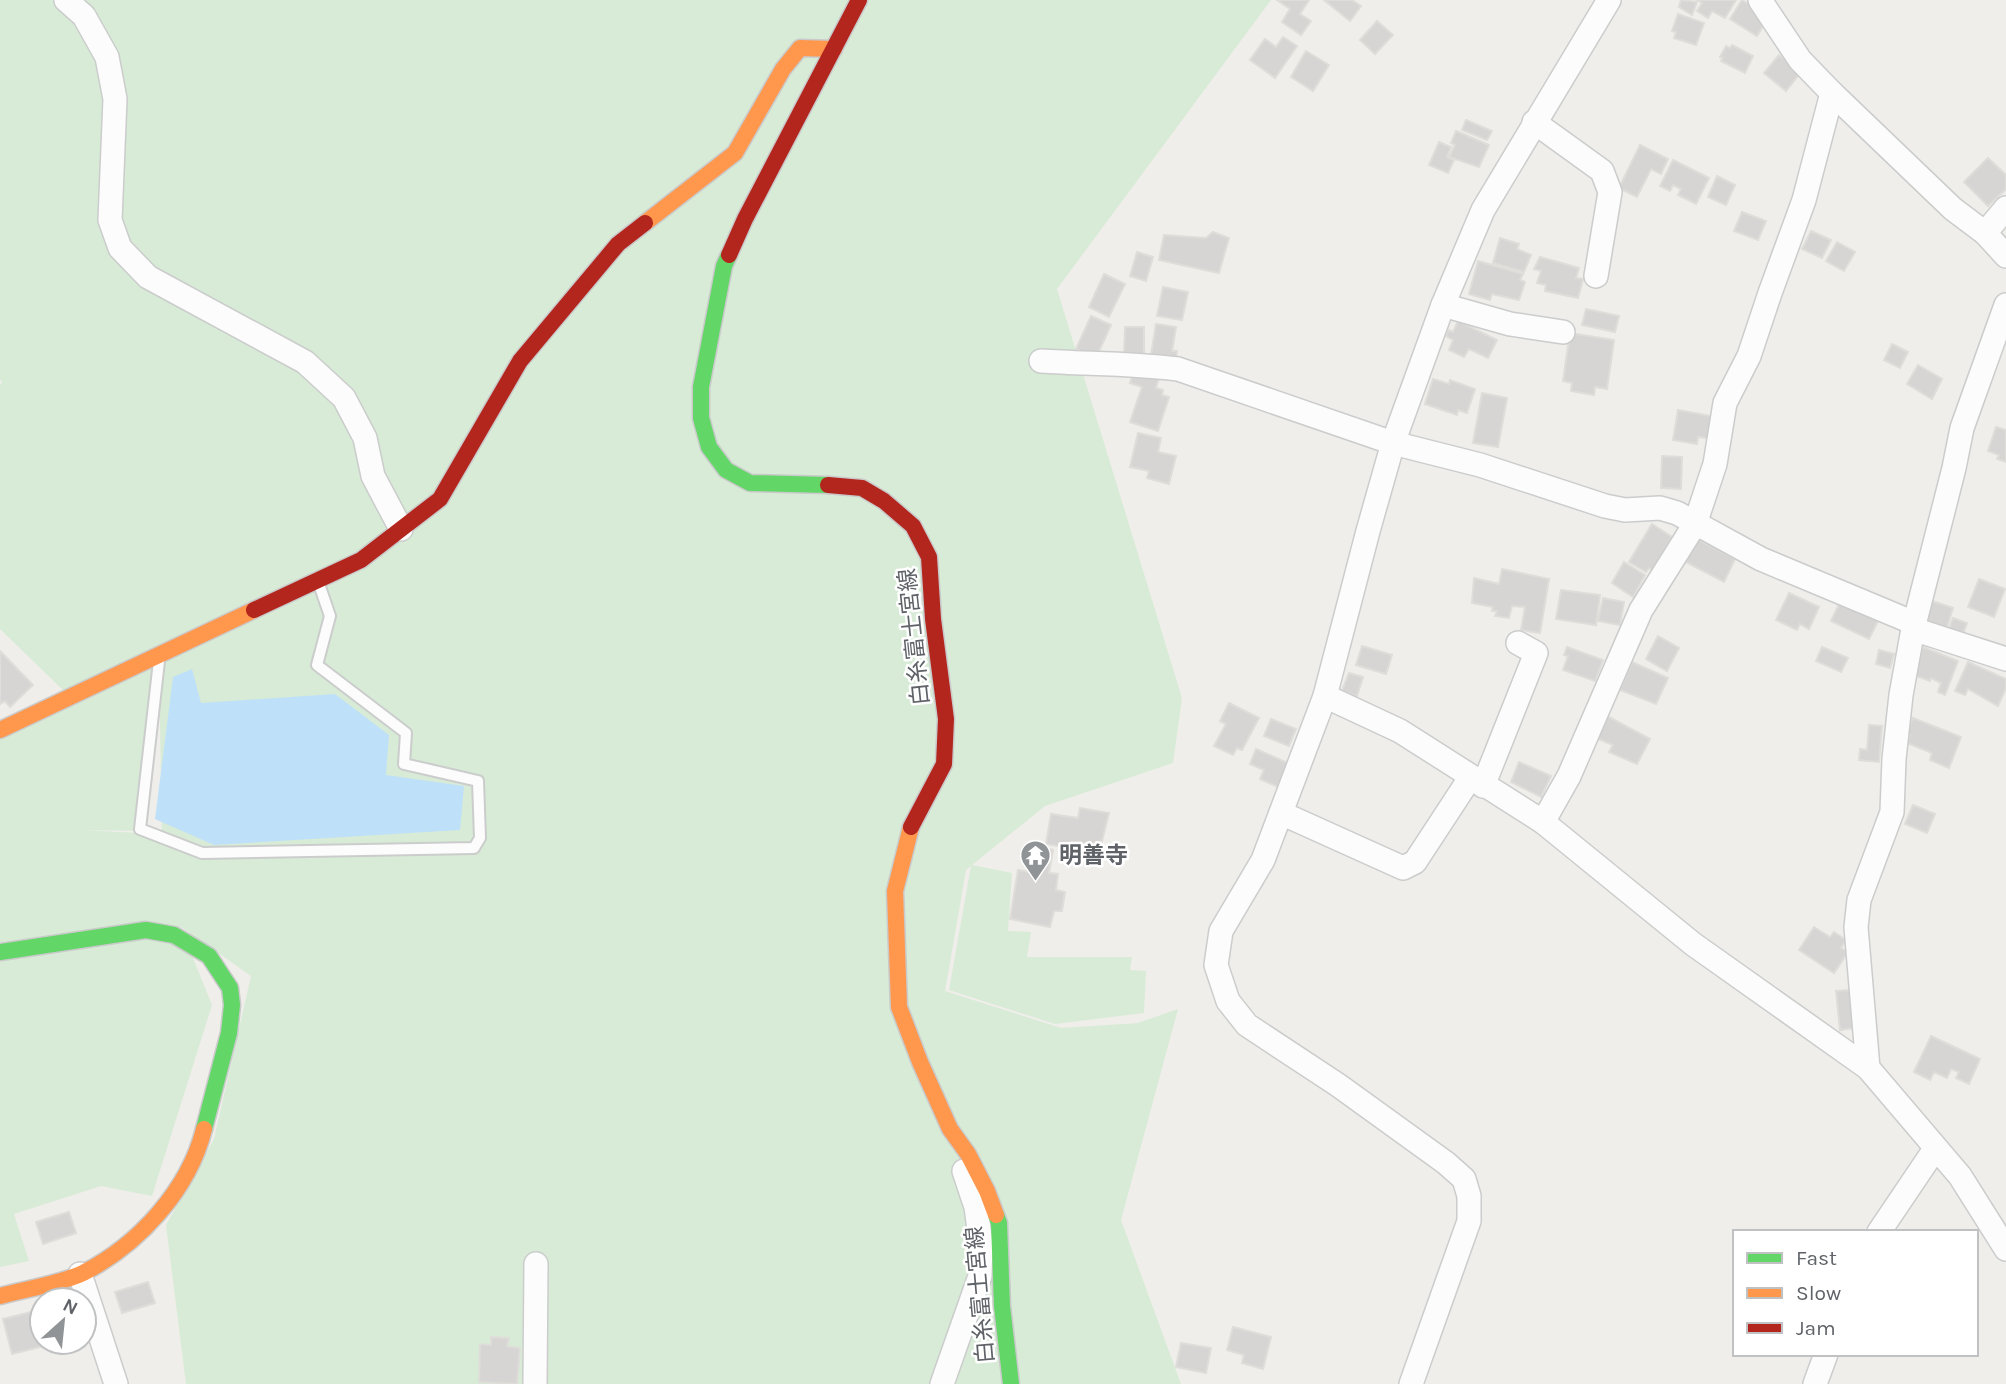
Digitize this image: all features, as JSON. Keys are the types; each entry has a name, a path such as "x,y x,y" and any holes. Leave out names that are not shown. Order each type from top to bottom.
{"street":[{"path":"66,0 84,16 107,57 115,99 110,220 120,248 148,277 304,362 344,398 365,438 373,477 401,529"},
{"name":"白糸富士宮線","path":"859,0 745,219 724,266 701,387 701,418 709,447 726,470 750,483 862,488 884,501 914,526 929,557 933,619 946,719 944,764 908,832 895,891 899,1007 950,1129 968,1154 987,1191 999,1223 1002,1306 1011,1384"},
{"path":"1410,1384 1469,1221 1469,1196 1464,1179 1338,1085 1247,1025 1228,1001 1216,965 1221,931 1263,860 1325,696 1394,443 1443,306 1482,210 1609,0"},
{"path":"1760,0 1800,60 1953,209 1984,233 2006,256"},
{"path":"0,730 360,560 440,499 520,361 618,244 735,153 783,69 800,48 834,49"},
{"path":"1543,822 1569,776 1641,610 1695,523 1715,464 1725,403 1749,356 1804,200 1832,93"},
{"path":"1534,122 1602,171 1610,192 1596,276"},
{"path":"1984,233 2006,208"},
{"path":"1868,1068 1856,927 1859,900 1892,812 1901,695 1914,626 1955,468 1962,428 2006,305"},
{"path":"1443,306 1510,324 1563,332"},
{"path":"1041,361 1098,365 1143,364 1178,369 1394,443 1480,465 1605,506 1625,510 1660,508 1676,513 1761,559 1914,626 2006,659"},
{"path":"1281,813 1404,868 1415,862 1477,782 1536,653 1518,643"},
{"path":"1325,696 1400,731 1543,822 1693,943 1868,1068 1960,1176 2006,1249"},
{"path":"0,952 146,930 174,935 209,956 230,988 232,1005 229,1033 201,1142 171,1197 148,1225 108,1258 80,1274 0,1296"},
{"path":"942,1384 979,1276 981,1244 976,1207 950,1129"},
{"path":"1881,1230 1935,1149"},
{"path":"535,1384 536,1264"},
{"path":"80,1274 116,1384"},
{"path":"1815,1384 1825,1356"}],"lane":[{"path":"159,655 140,829 202,853 474,848 480,838 478,780 404,764 406,733 317,666 330,616 318,580"}],"green space":[{"path":"0,0 1271,0 1057,289 1182,698 1173,763 1045,806 972,865 1012,873 1008,931 1031,932 1027,957 1132,957 1130,970 1146,971 1144,1013 1055,1024 949,990 971,866 966,870 945,991 1061,1028 1138,1023 1178,1009 1121,1220 1181,1384 186,1384 166,1225 214,1139 251,976 180,926 212,1005 152,1196 101,1186 14,1214 29,1261 0,1267 0,734 66,693 0,629","holes":["159,667 162,842 138,833 84,830 146,831"]}],"water":[{"path":"192,669 201,703 335,694 389,735 386,775 464,786 460,830 214,845 155,819 173,677"}],"building":[{"path":"1277,0 1309,0 1300,14 1311,21 1301,35 1282,22 1290,9"},
{"path":"1324,0 1352,0 1361,6 1350,21"},
{"path":"1681,0 1697,2 1692,15 1679,7"},
{"path":"1697,0 1736,0 1725,18 1712,11 1708,18 1697,11 1702,3"},
{"path":"1742,0 1760,11 1766,21 1757,36 1730,19"},
{"path":"1678,14 1704,23 1696,45 1674,38 1676,32 1672,31"},
{"path":"1377,21 1393,35 1375,54 1360,40"},
{"path":"1283,37 1297,46 1275,78 1250,60 1265,39 1276,47"},
{"path":"1732,45 1753,56 1745,73 1721,61 1723,58 1720,57 1726,46 1730,48"},
{"path":"1306,51 1329,65 1313,91 1291,77"},
{"path":"1779,55 1801,72 1786,91 1764,73"},
{"path":"1466,120 1492,131 1487,140 1462,130"},
{"path":"1456,131 1489,145 1479,167 1449,157 1455,145 1451,143"},
{"path":"1439,142 1451,147 1447,157 1454,160 1448,173 1429,165"},
{"path":"1640,145 1668,159 1661,174 1651,169 1637,197 1619,188"},
{"path":"1988,158 2006,175 2006,189 1988,206 1964,182"},
{"path":"1673,160 1709,178 1696,204 1678,195 1681,189 1673,185 1670,191 1660,186"},
{"path":"1717,176 1735,185 1726,205 1708,197"},
{"path":"1742,212 1766,221 1758,240 1734,231"},
{"path":"1811,231 1831,240 1822,258 1802,249"},
{"path":"1213,232 1229,238 1219,273 1159,260 1164,235 1206,238"},
{"path":"1500,238 1519,244 1517,249 1531,255 1524,272 1493,263"},
{"path":"1837,242 1855,252 1844,271 1826,261"},
{"path":"1137,252 1153,257 1146,281 1130,276"},
{"path":"1540,257 1579,268 1576,278 1583,279 1578,298 1545,291 1546,285 1537,283 1541,271 1534,269"},
{"path":"1478,261 1523,274 1520,280 1525,282 1519,300 1492,294 1490,300 1469,294"},
{"path":"1104,274 1125,284 1109,317 1089,307"},
{"path":"1163,287 1188,292 1182,320 1157,316"},
{"path":"1586,309 1619,316 1615,332 1582,325"},
{"path":"1091,316 1111,325 1096,358 1076,349"},
{"path":"1458,321 1497,340 1488,358 1469,349 1464,357 1449,350 1453,340 1446,336 1449,330 1453,332"},
{"path":"1156,324 1176,327 1172,351 1177,351 1176,359 1151,355"},
{"path":"1125,327 1144,327 1144,355 1124,354"},
{"path":"1570,333 1614,340 1607,389 1595,387 1594,395 1571,391 1572,383 1563,381"},
{"path":"1892,344 1908,352 1900,368 1884,360"},
{"path":"1918,365 1942,379 1932,399 1907,384"},
{"path":"1134,370 1159,378 1156,388 1163,390 1162,395 1169,397 1158,431 1130,422 1142,387 1130,383"},
{"path":"1433,379 1449,384 1450,380 1475,389 1467,413 1458,410 1457,415 1425,404"},
{"path":"1482,393 1507,398 1498,447 1473,443"},
{"path":"1678,410 1716,417 1712,439 1698,437 1697,444 1673,440"},
{"path":"1996,427 2006,430 2006,462 1997,459 1999,455 1988,451"},
{"path":"1138,433 1161,438 1158,452 1176,456 1169,484 1147,478 1149,471 1130,467"},
{"path":"1662,456 1682,457 1681,489 1661,488"},
{"path":"1652,524 1672,537 1652,570 1649,568 1646,572 1629,562"},
{"path":"1695,538 1735,559 1724,582 1684,561"},
{"path":"1624,562 1645,575 1633,597 1612,583"},
{"path":"1502,569 1549,579 1540,633 1521,630 1525,607 1512,606 1509,618 1495,616 1497,611 1492,611 1493,607 1472,603 1474,578 1499,584"},
{"path":"1979,579 2005,589 1994,617 1968,607"},
{"path":"1561,590 1600,595 1596,625 1556,619"},
{"path":"1789,593 1819,607 1809,629 1800,624 1797,630 1776,620"},
{"path":"1603,598 1624,602 1620,625 1598,621"},
{"path":"1841,600 1879,619 1869,639 1831,621"},
{"path":"1932,601 1953,608 1946,631 1925,624"},
{"path":"1953,618 1967,623 1962,637 1948,632"},
{"path":"1658,636 1679,648 1667,671 1646,659"},
{"path":"1362,646 1392,655 1386,674 1356,665"},
{"path":"1567,647 1603,660 1595,681 1563,670 1568,656 1564,655"},
{"path":"1822,647 1848,658 1841,672 1816,661"},
{"path":"1923,647 1958,661 1945,695 1938,692 1941,683 1913,675"},
{"path":"1879,650 1894,654 1890,668 1876,664"},
{"path":"0,651 33,685 10,707 5,701 0,704"},
{"path":"1632,662 1668,678 1656,704 1620,690"},
{"path":"1968,662 2006,679 2006,688 1998,706 1968,689 1965,695 1955,691"},
{"path":"1349,673 1363,677 1357,696 1342,691"},
{"path":"1229,703 1259,718 1242,750 1237,748 1233,755 1214,746 1226,724 1220,721"},
{"path":"1607,716 1650,739 1637,764 1609,752 1613,745 1596,738"},
{"path":"1913,718 1961,737 1949,768 1930,760 1932,753 1907,743 1910,735 1907,734"},
{"path":"1271,719 1296,729 1289,746 1264,736"},
{"path":"1869,725 1882,726 1879,762 1859,760 1860,749 1867,750"},
{"path":"1256,749 1288,763 1278,787 1260,779 1264,770 1250,764"},
{"path":"1519,762 1551,776 1541,797 1511,782"},
{"path":"1913,805 1935,814 1927,833 1905,824"},
{"path":"1080,808 1109,813 1099,853 1046,844 1051,814 1078,818"},
{"name":"明善寺","path":"1034,845 1053,850 1049,873 1058,874 1056,890 1065,892 1062,911 1054,911 1050,927 1010,919 1018,870 1029,872"},
{"path":"1814,927 1830,937 1834,932 1846,940 1841,948 1848,952 1834,973 1799,950"},
{"path":"1851,990 1854,1028 1840,1030 1836,991"},
{"path":"1931,1036 1980,1059 1969,1084 1956,1078 1959,1072 1951,1069 1947,1078 1934,1072 1930,1080 1914,1072"},
{"path":"69,1212 76,1233 43,1244 36,1222"},
{"path":"148,1282 155,1303 122,1313 115,1292"},
{"path":"28,1313 28,1350 12,1354 3,1319"},
{"path":"1233,1327 1271,1337 1263,1369 1242,1363 1244,1355 1227,1350"},
{"path":"491,1337 509,1338 507,1346 520,1348 517,1384 479,1382 480,1344 491,1345"},
{"path":"1181,1343 1211,1348 1206,1373 1176,1367"}],"traffic: fast":[{"path":"729,255 724,266 701,387 701,418 709,447 726,470 750,483 828,485"},
{"path":"0,952 146,930 174,935 209,956 230,988 232,1005 229,1033 204,1129"},
{"path":"996,1215 999,1223 1002,1306 1011,1384"}],"traffic: slow":[{"path":"645,223 735,153 783,69 800,48 834,49"},
{"path":"0,730 254,610"},
{"path":"911,827 895,891 899,1007 950,1129 968,1154 996,1215"},
{"path":"0,1296 74,1277 123,1247 142,1231 174,1194 197,1152 204,1129"}],"traffic: jam":[{"path":"729,255 859,0"},
{"path":"254,610 361,560 440,499 520,361 618,244 645,223"},
{"path":"828,485 862,488 884,501 913,526 929,557 933,619 946,719 944,764 911,827"}],"place":[{"name":"明善寺","path":"1036,882"}]}
